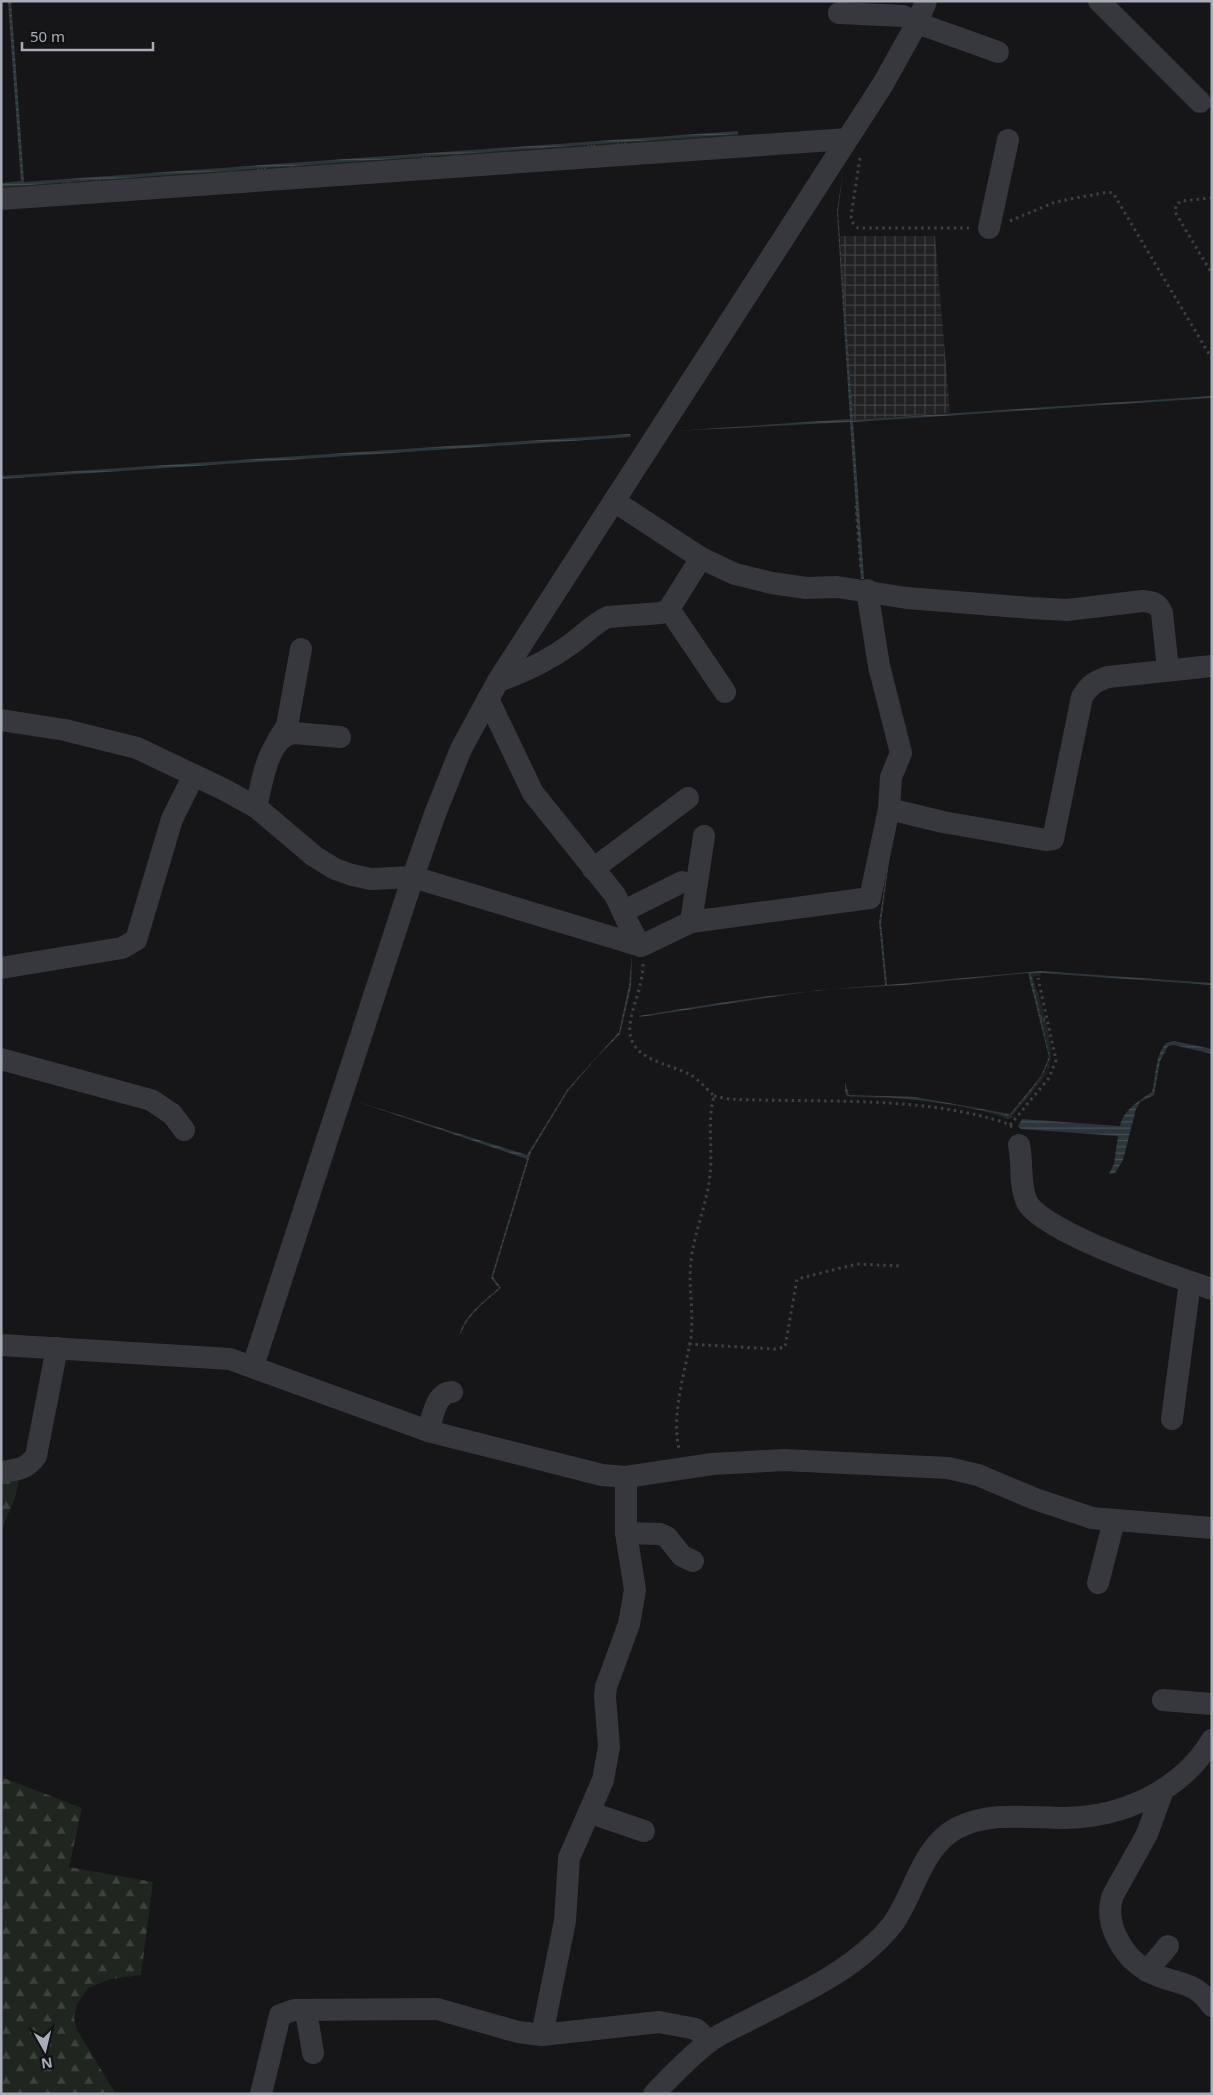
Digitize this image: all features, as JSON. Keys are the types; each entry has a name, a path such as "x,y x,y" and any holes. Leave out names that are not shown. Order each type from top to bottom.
{"street":[{"path":"253,1366 413,877 435,814 461,749 493,690 614,501 853,145 883,84 917,23 926,1"},
{"path":"1099,1 1200,102"},
{"path":"839,13 903,16 917,23 998,52"},
{"path":"990,228 1008,140"},
{"path":"1,199 853,145"},
{"path":"614,501 701,558 736,574 772,583 864,585 907,598 1067,610 1143,600 1153,602 1159,606 1162,613 1168,669"},
{"path":"493,690 547,661 572,644 600,620 608,617 661,613 669,609 701,558"},
{"path":"1,720 107,739 137,748 256,807 314,856 335,868 371,880 413,877 641,946 691,922 870,898 889,809 891,777 902,753 879,666 864,585"},
{"path":"669,609 725,692"},
{"path":"256,807 271,751 287,726 301,648"},
{"path":"889,809 943,822 1046,840 1053,839 1082,697 1086,689 1095,682 1108,677 1168,669 1212,666"},
{"path":"493,690 533,793 614,895 624,911 632,934 641,946"},
{"path":"278,740 294,732 340,737"},
{"path":"1,968 122,948 136,940 162,859 172,818 194,775"},
{"path":"593,869 688,798"},
{"path":"691,922 704,836"},
{"path":"624,911 682,882"},
{"path":"1,1059 151,1100 172,1114 184,1130"},
{"path":"1015,1135 1025,1196 1034,1210 1072,1234 1105,1249 1212,1289"},
{"path":"1172,1419 1190,1282"},
{"path":"1,1345 210,1357 253,1366 428,1431 580,1470 626,1477 722,1463 784,1460 948,1468 978,1475 1036,1499 1092,1518 1114,1522 1212,1528"},
{"path":"1,1472 21,1470 29,1466 36,1456 57,1348"},
{"path":"428,1431 439,1398 446,1392 452,1392"},
{"path":"542,2034 565,1921 570,1858 604,1780 609,1747 606,1687 633,1608 635,1590 626,1533 626,1477"},
{"path":"1098,1583 1114,1522"},
{"path":"626,1533 660,1534 667,1537 682,1556 693,1561"},
{"path":"1163,1700 1212,1704"},
{"path":"654,2094 710,2041 846,1966 874,1944 893,1924 926,1858 956,1829 997,1817 1067,1818 1110,1812 1139,1804 1163,1790 1196,1761 1212,1740"},
{"path":"1163,1790 1147,1834 1110,1904 1111,1918 1121,1945 1131,1959 1146,1971 1196,1988 1212,2006"},
{"path":"591,1813 644,1831"},
{"path":"1146,1971 1168,1946"},
{"path":"261,2094 280,2015 294,2010 437,2009 518,2032 542,2034 659,2022 696,2029 710,2041"},
{"path":"306,2011 313,2053"}],"path":[{"path":"853,145 851,216 852,222 858,228 990,228 1055,202 1108,192 1113,193 1212,359"},
{"path":"1212,198 1181,201 1176,205 1176,212 1212,274"},
{"path":"856,506 864,585"},
{"path":"641,946 643,972 630,1023 630,1032 636,1049 642,1055 693,1076 714,1096 729,1099 913,1104 958,1111 1015,1135 1049,1078 1056,1060 1038,978"},
{"path":"684,1470 676,1429 692,1322 690,1270 694,1241 708,1191 712,1145 710,1108 714,1096"},
{"path":"690,1344 775,1349 785,1347 797,1279 857,1264 901,1266"}],"shaded area":[{"path":"8,1 11,1 24,182 738,131 738,134 1,187 1,183 21,181"},
{"path":"843,171 838,212 853,420 1212,396 1212,398 853,422 864,579 861,579 850,422 675,431 850,419 837,212"},
{"path":"840,236 935,236 950,413 852,420"},
{"path":"630,434 631,437 1,479 1,476"},
{"path":"895,816 881,922 887,985 1040,971 1212,983 1212,985 1041,973 1031,974 1050,1057 1044,1073 1034,1087 1012,1114 1007,1116 928,1101 888,1097 847,1096 845,1082 849,1095 915,1097 1010,1114 1041,1076 1049,1057 1028,973 904,985 830,989 885,985 879,922"},
{"path":"632,955 631,987 620,1034 568,1091 531,1152 493,1277 501,1288 473,1314 461,1334 466,1320 499,1288 491,1278 527,1159 355,1101 527,1155 567,1090 619,1032 629,985"},
{"path":"809,992 640,1017 639,1016 731,1001"},
{"path":"1174,1041 1212,1049 1212,1054 1174,1045 1168,1046 1160,1061 1154,1095 1140,1102 1136,1109 1123,1160 1115,1173 1109,1174 1114,1164 1118,1136 1021,1129 1018,1126 1022,1119 1120,1126 1128,1110 1152,1092 1159,1054 1166,1043"}],"green space":[{"path":"738,134 738,141 1,193 1,187"},
{"path":"1041,973 1041,975 1033,977 1047,1025 1051,1052 1050,1063 1047,1072 1035,1090 1011,1118 1007,1119 970,1107 1007,1116 1012,1114 1047,1070 1050,1057 1030,974"},
{"path":"887,1096 921,1099 964,1106 928,1101 847,1097"},
{"path":"21,1470 15,1498 1,1531 1,1472"},
{"path":"1,1777 82,1808 69,1867 153,1882 141,1975 111,1979 88,1988 77,2004 74,2018 77,2030 116,2094 1,2094"}]}
